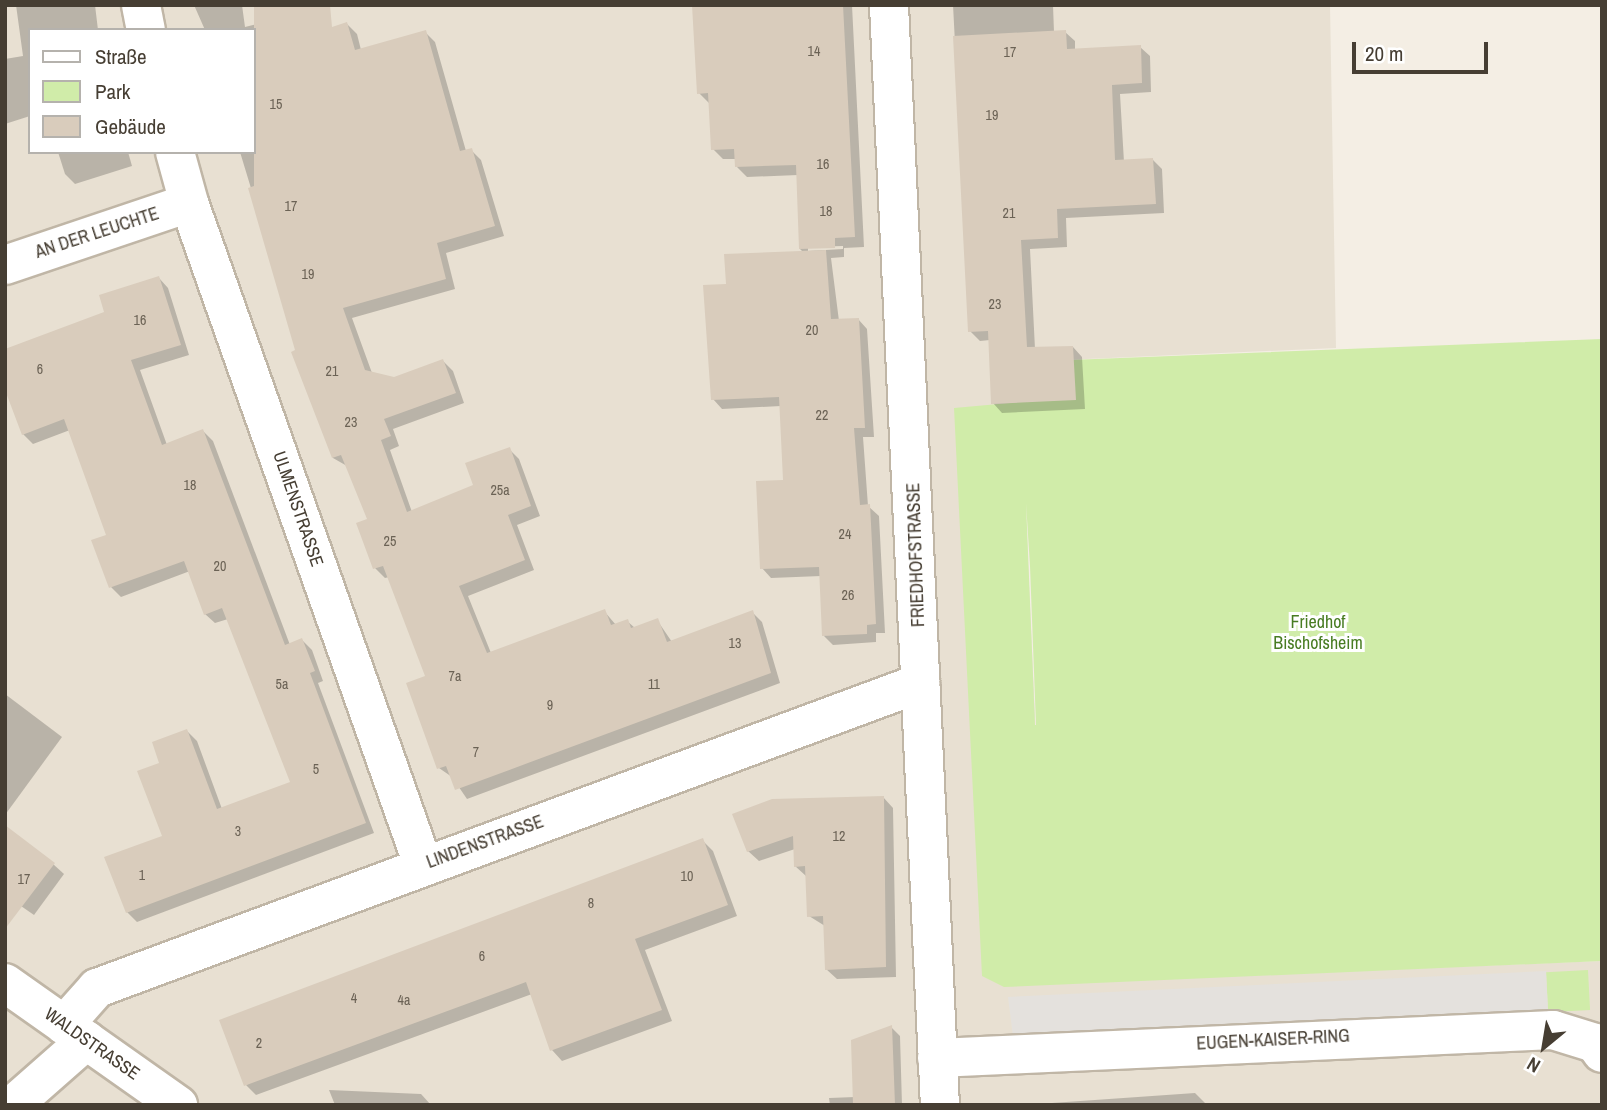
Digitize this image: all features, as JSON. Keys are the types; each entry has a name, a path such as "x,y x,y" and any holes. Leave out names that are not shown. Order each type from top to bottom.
{"street":[{"path":"141,5 146,28"},
{"name":"FRIEDHOFSTRASSE","path":"889,5 940,1105"},
{"name":"ULMENSTRASSE","path":"176,154 189,203 423,865"},
{"name":"AN DER LEUCHTE","path":"5,265 189,203"},
{"name":"LINDENSTRASSE","path":"12,1105 76,1032 97,988 920,683"},
{"name":"WALDSTRASSE","path":"5,984 178,1105"},
{"name":"EUGEN-KAISER-RING","path":"937,1058 1553,1030 1595,1043 1602,1053"}],"shaded area":[{"path":"5,5 1330,5 1336,348 1019,362 1047,983 1602,961 1602,1105 5,1105"},
{"path":"1546,971 1548,1012 1015,1052 1008,997"}],"green space":[{"name":"Friedhof Bischofsheim","path":"1602,339 1602,961 1004,987 982,976 954,408 1020,402 1019,362","holes":["1026,503 1030,566 1036,725"]},
{"path":"1588,970 1590,1010 1548,1012 1546,972"}],"building":[{"path":"254,5 330,5 332,27 347,22 355,50 426,30 460,151 472,148 495,226 437,243 446,279 343,308 365,370 394,377 443,359 456,393 384,419 391,436 381,440 407,512 473,485 465,463 510,447 531,506 508,515 525,560 459,586 487,653 605,609 611,625 628,619 631,628 658,618 667,642 753,610 771,673 455,790 446,766 437,769 406,683 425,676 383,566 373,569 356,523 367,519 341,455 332,458 291,352 295,350 248,188 254,186 256,154"},
{"path":"692,5 843,5 855,237 835,238 835,248 799,249 796,165 735,167 734,149 711,150 708,93 697,94"},
{"path":"1066,30 1067,49 1141,45 1142,83 1112,85 1115,160 1153,158 1156,204 1057,209 1058,238 1021,240 1027,347 1073,346 1076,400 991,404 988,331 968,332 953,36"},
{"path":"826,250 831,319 859,318 865,428 854,428 860,505 870,504 876,624 867,625 867,634 822,636 819,567 760,569 756,481 783,480 779,397 711,400 703,285 726,284 724,254"},
{"path":"159,276 181,345 131,360 162,445 203,429 285,645 302,638 315,671 310,673 366,823 126,913 104,857 162,836 137,771 159,763 152,742 187,729 217,809 290,782 222,608 204,615 184,561 109,588 91,540 106,535 64,419 22,435 5,390 5,349 104,312 99,295"},
{"path":"884,796 886,967 825,970 823,916 807,917 805,866 794,867 793,836 747,852 732,814 772,799"},
{"path":"5,825 55,863 5,929"},
{"path":"703,838 728,905 635,939 662,1010 550,1051 526,982 244,1086 219,1020"},
{"path":"892,1025 895,1105 853,1105 851,1040"}]}
